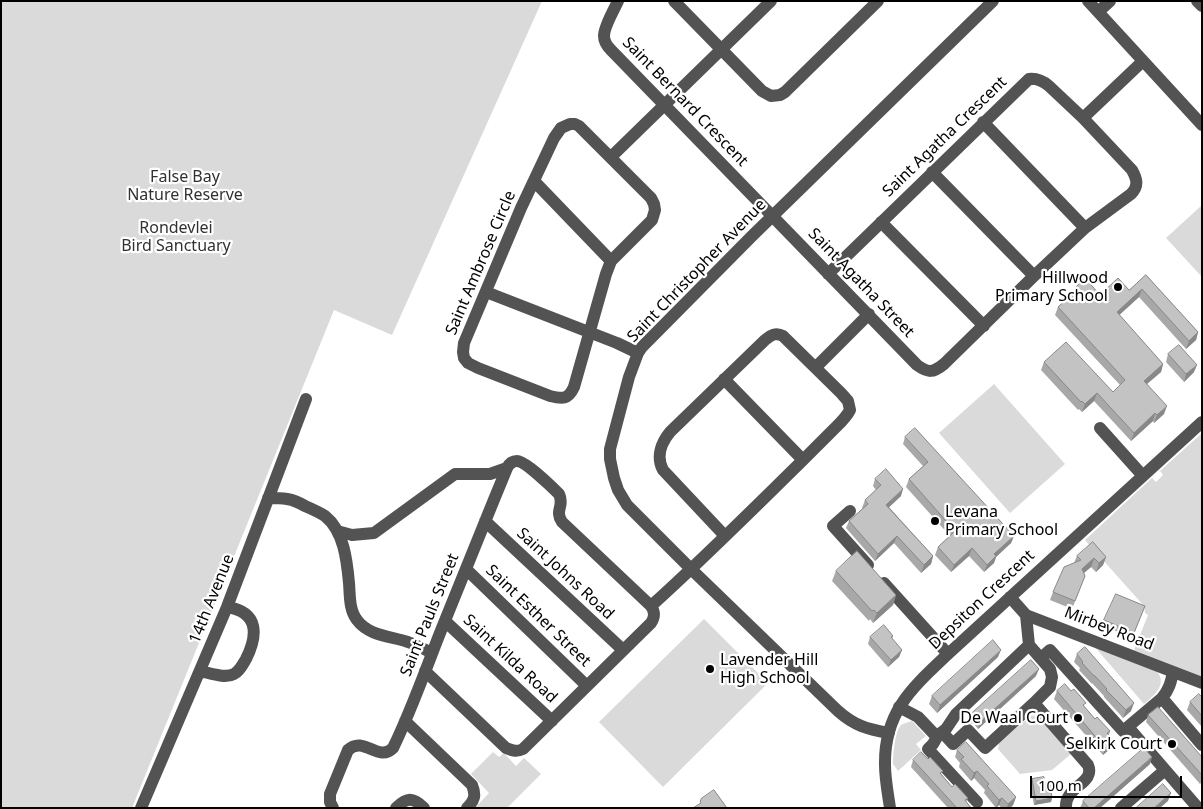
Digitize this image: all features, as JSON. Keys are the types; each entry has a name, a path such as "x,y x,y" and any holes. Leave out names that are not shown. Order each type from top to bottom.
{"street":[{"name":"Saint Bernard Crescent","path":"618,1 604,35 610,50 773,216"},
{"path":"674,1 762,91 776,96 785,92 878,1"},
{"path":"611,157 771,1"},
{"name":"Saint Christopher Avenue","path":"889,734 860,726 845,717 627,505 618,490 611,468 610,450 629,377 642,347 993,1"},
{"path":"1088,1 1201,121"},
{"path":"1098,12 1110,1"},
{"path":"1197,1 1202,6"},
{"path":"1083,118 1143,61"},
{"name":"Saint Agatha Crescent","path":"828,274 1026,80 1032,79 1043,82 1083,118 1132,170 1136,176 1137,184 1135,190 1085,228 944,364 933,371 927,370"},
{"path":"983,122 1085,228"},
{"name":"Saint Ambrose Circle","path":"575,124 651,198 655,210 652,220 611,261 574,387 565,398 550,396 468,363 464,358 463,352 464,343 534,181 557,132 561,128 575,124"},
{"path":"932,172 1034,276"},
{"path":"534,181 611,261"},
{"name":"Saint Agatha Street","path":"773,216 917,365 927,370"},
{"path":"881,222 984,326"},
{"path":"486,292 590,332 638,353"},
{"path":"816,367 869,314"},
{"path":"650,606 691,569 725,536 803,460 844,419 850,410 848,401 841,393 783,336 775,334 765,340 724,379 665,438 660,453 659,460 663,470 725,536"},
{"path":"724,379 803,460"},
{"name":"14th Avenue","path":"141,808 227,607 306,399"},
{"name":"Depsiton Crescent","path":"890,808 885,767 886,748 899,707 907,695 948,654 1202,422"},
{"path":"1100,428 1142,476"},
{"path":"337,531 352,535 374,533 455,474 490,474 506,468 512,462 521,462 560,494 562,501 558,509 558,516 562,522 650,606 654,613 653,621 524,749 518,751 506,748 425,670"},
{"name":"Saint Pauls Street","path":"333,808 330,802 330,794 348,750 357,745 362,745 381,753 386,753 393,748 506,468"},
{"path":"268,498 288,499 316,510 332,523 343,546 352,611 356,618 368,629 376,633 410,643 432,653"},
{"path":"850,511 833,526 948,654"},
{"name":"Saint Johns Road","path":"485,521 623,650"},
{"name":"Saint Esther Street","path":"466,569 587,686"},
{"name":"Mirbey Road","path":"1010,597 1026,615 1202,683"},
{"path":"200,671 230,676 236,674 249,653 254,632 251,620 239,609 227,607"},
{"path":"899,707 918,717 953,744 968,730 985,748 1046,692 1052,682 1050,669 1029,645 1026,615"},
{"name":"Saint Kilda Road","path":"445,621 552,721"},
{"path":"977,802 928,748 946,729 956,714 1029,645"},
{"path":"1041,658 1050,650 1123,731 1162,698 1167,692 1173,672"},
{"path":"1162,698 1202,745"},
{"path":"1034,703 1088,765 1090,770 1087,779 1066,798 1066,808"},
{"path":"405,721 472,785 475,793 474,800 467,808"},
{"path":"1128,726 1198,808"},
{"path":"1121,808 1165,770"},
{"path":"396,808 406,799 419,803 424,808"}],"green space":[{"name":"False Bay Nature Reserve","path":"1,1 542,1 392,335 334,310 132,808 1,808"},
{"path":"1202,205 1202,277 1166,238"},
{"path":"994,384 1065,464 1010,513 939,433"},
{"path":"1202,433 1202,677 1134,650 1148,615 1145,613 1144,606 1085,540 1152,478 1156,482 1163,475 1160,471"},
{"path":"704,619 768,683 663,787 599,722"},
{"path":"1094,646 1156,670 1161,680 1159,689 1144,704"},
{"path":"1037,715 1071,754 1052,770 1020,774 998,749 999,743 1030,716"},
{"path":"912,721 926,736 916,744 921,750 898,771 893,764 897,732 901,725"},
{"path":"493,752 499,757 504,753 516,766 524,758 541,774 507,808 475,808 489,793 471,774"}],"building":[{"path":"1146,275 1198,332 1189,341 1142,289 1117,312 1163,364 1144,381 1167,406 1157,415 1155,413 1134,433 1097,393 1085,404 1081,402 1044,362 1066,342 1113,392 1125,380 1058,307 1078,289 1076,287 1085,278 1100,295 1118,278 1129,290"},
{"path":"1179,345 1197,365 1186,374 1168,354"},
{"path":"915,428 1014,536 994,554 996,556 987,565 972,548 954,565 938,547 955,531 909,479 928,462 905,437"},
{"path":"886,469 903,489 886,505 933,556 924,565 897,536 878,554 849,521 868,504 865,500 881,485 875,479"},
{"path":"1093,542 1106,557 1099,563 1094,558 1082,569 1085,576 1075,601 1053,592 1064,567 1081,560 1077,556"},
{"path":"857,551 896,595 877,613 874,610 872,611 836,571"},
{"path":"1116,594 1145,606 1134,633 1104,620"},
{"path":"884,625 902,650 891,660 870,637"},
{"path":"993,640 1001,650 940,705 932,696"},
{"path":"1085,647 1134,703 1126,710 1082,663 1077,654"},
{"path":"1031,660 1039,669 981,721 970,715"},
{"path":"1065,684 1071,691 1074,689 1086,703 1083,705 1095,719 1097,717 1110,731 1107,733 1114,740 1105,748 1057,691"},
{"path":"1199,694 1202,697 1202,716 1190,702"},
{"path":"1158,707 1202,757 1202,775 1148,715"},
{"path":"966,742 1016,797 1008,804 1002,798 999,800 987,786 989,784 977,771 974,773 961,759 964,757 957,750"},
{"path":"1144,748 1152,757 1094,808 1089,808 1083,801"},
{"path":"921,752 928,759 930,757 943,771 940,773 952,787 955,784 968,798 965,800 971,808 957,808 913,760"},
{"path":"1044,777 1045,785 1050,784 1052,798 1036,801 1032,779"},
{"path":"1163,784 1171,793 1154,808 1136,808"},
{"path":"714,790 727,808 693,808 701,803 701,799"}],"place":[{"name":"Hillwood Primary School","path":"1118,287"},
{"name":"Levana Primary School","path":"935,521"},
{"name":"Lavender Hill High School","path":"710,669"},
{"name":"De Waal Court","path":"1078,718"},
{"name":"Selkirk Court","path":"1172,744"}],"park label":[{"name":"Rondevlei Bird Sanctuary","path":"176,237"}]}
